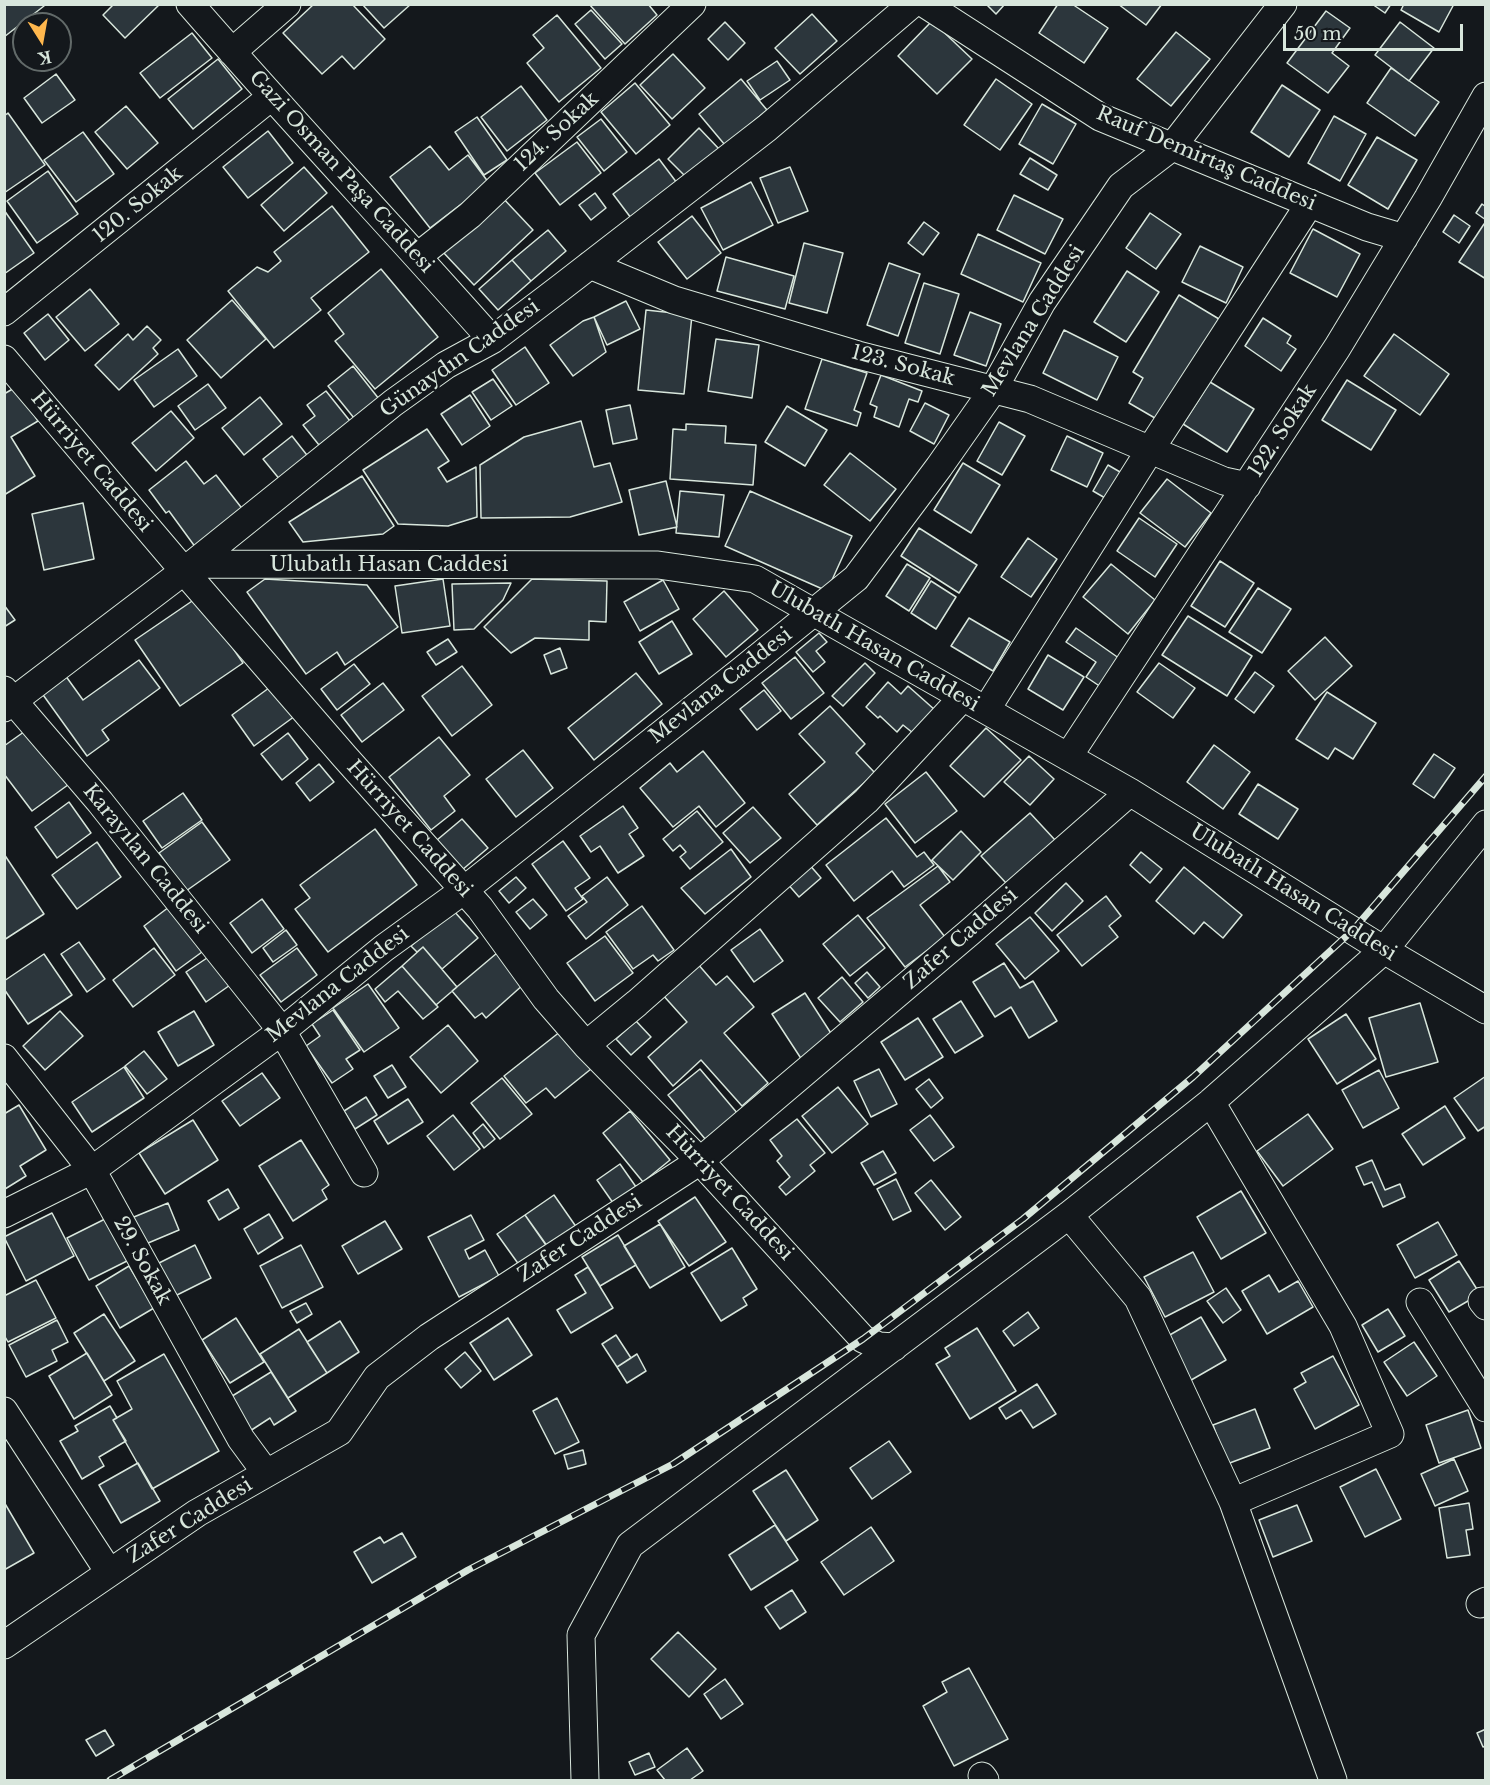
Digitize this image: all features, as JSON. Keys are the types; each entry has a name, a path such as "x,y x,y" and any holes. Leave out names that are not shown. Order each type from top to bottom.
{"street":[{"name":"Gazi Osman Paşa Caddesi","path":"190,4 271,97 492,340"},
{"path":"232,52 287,4"},
{"name":"124. Sokak","path":"418,256 470,215 692,4"},
{"name":"Günaydın Caddesi","path":"8,700 184,571 393,403 446,365 492,340 590,265 767,128 912,4"},
{"name":"Rauf Demirtaş Caddesi","path":"925,4 1100,117 1367,227 1404,238"},
{"name":"Mevlana Caddesi","path":"4,1214 92,1170 282,1031 384,948 464,890 856,578 993,390 1042,302 1121,186 1172,147 1283,4"},
{"name":"122. Sokak","path":"1068,757 1336,348 1404,238 1485,96"},
{"name":"120. Sokak","path":"4,312 271,97"},
{"path":"586,1045 637,1003 974,704 1150,450 1310,203"},
{"name":"123. Sokak","path":"590,265 674,300 858,355 1030,399 1224,481 1247,486"},
{"name":"Hürriyet Caddesi","path":"4,358 337,748 480,908 546,999 586,1045 700,1161 863,1339 879,1346 894,1347"},
{"name":"Ulubatlı Hasan Caddesi","path":"184,571 204,564 658,565 755,579 1130,792 1384,950 1484,1005"},
{"name":"Karayılan Caddesi","path":"8,700 100,802 282,1031 364,1173"},
{"name":"Zafer Caddesi","path":"4,1645 197,1513 339,1432 377,1377 429,1336 700,1161 970,932 1130,792"},
{"path":"585,1780 581,1635 630,1545 1069,1215 1211,1102 1384,950 1485,824"},
{"name":"29. Sokak","path":"4,1058 92,1170 241,1439 266,1473"},
{"path":"1211,1102 1343,1326 1390,1434 1233,1502"},
{"path":"1069,1215 1138,1298 1233,1502 1333,1780"},
{"path":"1420,1302 1485,1408"},
{"path":"4,1411 109,1572"}],"building":[{"path":"4,4 43,4 44,6 36,12 12,12 12,31 4,37"},
{"path":"114,4 160,4 125,38 103,15"},
{"path":"314,4 352,4 385,39 354,69 342,56 322,74 283,33"},
{"path":"362,4 411,4 384,28"},
{"path":"589,4 648,4 657,15 625,44"},
{"path":"986,4 1005,4 996,14"},
{"path":"1058,4 1072,4 1108,28 1084,63 1039,33"},
{"path":"1118,4 1162,4 1146,25"},
{"path":"1372,4 1391,4 1385,13"},
{"path":"1404,4 1454,4 1439,32 1401,10"},
{"path":"591,10 622,44 605,59 575,24"},
{"path":"1326,11 1350,28 1332,53 1349,66 1328,93 1287,63"},
{"path":"812,14 837,41 800,74 775,48"},
{"path":"557,15 601,68 559,102 527,63 544,48 533,35"},
{"path":"932,21 972,59 937,94 898,56"},
{"path":"725,22 745,43 728,60 708,39"},
{"path":"1400,22 1434,48 1409,81 1375,55"},
{"path":"1176,32 1210,59 1171,106 1137,79"},
{"path":"192,33 212,58 160,98 140,73"},
{"path":"673,54 705,88 672,119 640,85"},
{"path":"218,59 242,89 193,129 168,99"},
{"path":"777,61 790,80 760,100 747,81"},
{"path":"1391,68 1439,102 1415,136 1367,103"},
{"path":"56,74 75,100 42,123 24,98"},
{"path":"741,79 767,110 725,145 699,114"},
{"path":"996,79 1032,104 1000,150 964,125"},
{"path":"635,83 670,125 636,154 601,112"},
{"path":"1282,85 1320,110 1289,157 1251,132"},
{"path":"521,86 547,120 507,151 481,117"},
{"path":"1042,104 1076,124 1053,164 1019,144"},
{"path":"126,106 158,143 127,169 95,132"},
{"path":"8,113 45,165 4,193 4,116"},
{"path":"1334,116 1366,134 1340,181 1308,163"},
{"path":"477,117 507,160 484,175 455,132"},
{"path":"601,119 627,152 604,171 577,137"},
{"path":"699,128 720,150 689,180 668,159"},
{"path":"268,131 293,163 248,198 223,167"},
{"path":"83,132 114,174 76,202 44,160"},
{"path":"1377,137 1417,160 1388,209 1348,185"},
{"path":"577,142 601,173 560,205 535,173"},
{"path":"430,146 449,170 468,155 489,183 430,228 390,177"},
{"path":"1030,158 1057,175 1048,190 1020,174"},
{"path":"659,159 677,183 631,218 613,194"},
{"path":"304,167 327,193 284,231 261,205"},
{"path":"790,167 808,211 778,223 760,178"},
{"path":"48,171 78,214 37,243 7,201"},
{"path":"751,182 773,225 723,250 701,208"},
{"path":"595,193 606,208 591,220 579,205"},
{"path":"1014,195 1063,219 1045,254 997,230"},
{"path":"501,196 533,230 474,285 442,251"},
{"path":"1482,204 1486,207 1486,220 1476,213"},
{"path":"332,206 369,252 311,298 321,310 274,348 228,291 257,267 268,272 281,261 274,252"},
{"path":"4,210 34,253 4,274"},
{"path":"1150,213 1181,234 1156,269 1126,248"},
{"path":"1454,215 1470,226 1459,243 1443,232"},
{"path":"692,216 721,253 687,279 658,242"},
{"path":"924,222 939,233 923,255 908,243"},
{"path":"1484,224 1486,225 1486,279 1459,262"},
{"path":"1313,229 1360,254 1337,297 1290,273"},
{"path":"548,230 566,251 531,281 512,260"},
{"path":"978,234 1041,263 1023,302 961,274"},
{"path":"804,243 843,253 827,313 789,303"},
{"path":"1200,246 1243,267 1226,303 1182,282"},
{"path":"726,257 794,276 785,309 717,291"},
{"path":"512,260 531,281 498,310 479,289"},
{"path":"889,263 920,274 898,336 867,325"},
{"path":"381,269 438,337 375,389 335,341 344,334 328,313"},
{"path":"1127,271 1159,292 1126,342 1094,322"},
{"path":"924,283 959,294 940,354 905,343"},
{"path":"90,289 119,324 85,351 56,317"},
{"path":"1179,295 1219,319 1160,421 1129,403 1143,378 1133,372"},
{"path":"232,300 266,339 221,378 187,340"},
{"path":"626,301 640,329 607,345 594,317"},
{"path":"646,310 692,315 684,394 638,390"},
{"path":"970,312 1001,324 986,366 954,355"},
{"path":"48,314 69,340 45,360 24,333"},
{"path":"594,317 606,352 573,376 550,345 583,321"},
{"path":"1263,318 1291,336 1287,343 1296,349 1281,371 1245,346"},
{"path":"147,326 161,340 153,348 158,354 119,390 95,365 128,334 133,340"},
{"path":"1064,330 1118,357 1097,400 1043,373"},
{"path":"1394,334 1449,374 1420,415 1364,376"},
{"path":"716,339 759,345 752,398 708,391"},
{"path":"525,347 549,383 516,405 492,370"},
{"path":"178,349 197,376 154,407 134,380"},
{"path":"822,359 867,373 854,410 861,413 857,426 805,409"},
{"path":"353,366 379,399 354,418 328,386"},
{"path":"881,375 922,391 918,402 909,399 899,427 874,417 877,407 870,404"},
{"path":"493,379 512,406 491,420 472,392"},
{"path":"1347,380 1396,410 1371,450 1322,420"},
{"path":"1210,382 1254,409 1227,452 1183,424"},
{"path":"208,384 226,408 195,430 178,406"},
{"path":"16,387 38,421 11,437 35,476 4,495 4,394"},
{"path":"326,391 350,421 319,445 303,425 315,416 307,405"},
{"path":"470,395 490,426 462,445 441,414"},
{"path":"260,397 282,424 244,455 222,428"},
{"path":"925,403 949,415 934,444 910,431"},
{"path":"630,405 637,439 613,444 606,410"},
{"path":"787,406 827,430 805,466 765,442"},
{"path":"171,411 194,438 156,471 132,443"},
{"path":"581,421 594,467 610,463 622,502 570,517 481,518 480,465 524,437"},
{"path":"999,422 1025,436 1002,475 977,461"},
{"path":"686,424 726,426 725,443 756,445 753,485 670,479 673,429 686,430"},
{"path":"427,429 449,461 438,468 447,482 476,467 477,517 448,526 398,524 363,470"},
{"path":"292,436 310,459 281,481 263,459"},
{"path":"1067,436 1103,453 1087,487 1051,470"},
{"path":"850,453 896,489 870,521 824,485"},
{"path":"186,461 204,484 216,475 244,511 196,548 169,511 166,513 149,490"},
{"path":"963,463 1000,485 971,533 934,510"},
{"path":"1108,465 1127,476 1112,502 1093,491"},
{"path":"362,476 394,526 383,534 303,542 289,522"},
{"path":"1167,479 1211,513 1185,547 1140,513"},
{"path":"666,481 677,527 639,535 629,490"},
{"path":"680,491 724,495 719,537 676,533"},
{"path":"750,491 852,536 827,591 725,546"},
{"path":"83,503 94,559 44,570 32,514"},
{"path":"1139,518 1177,544 1155,577 1117,551"},
{"path":"919,528 977,565 959,593 901,556"},
{"path":"1028,538 1057,559 1031,597 1001,577"},
{"path":"1220,561 1254,583 1225,627 1191,606"},
{"path":"907,564 930,578 909,611 886,596"},
{"path":"1111,564 1155,600 1128,634 1083,597"},
{"path":"265,579 367,585 398,627 345,665 337,652 306,674 247,592"},
{"path":"443,579 450,626 402,633 395,586"},
{"path":"532,579 607,581 606,622 589,621 589,640 535,638 511,653 484,627"},
{"path":"663,580 679,609 640,631 624,602"},
{"path":"931,581 956,597 936,629 911,613"},
{"path":"511,583 503,600 474,629 454,630 452,584"},
{"path":"1258,588 1291,609 1262,653 1229,632"},
{"path":"724,591 758,630 726,657 693,619"},
{"path":"198,597 243,663 180,706 135,640"},
{"path":"4,605 15,620 4,627"},
{"path":"1188,616 1252,656 1227,696 1162,655"},
{"path":"969,618 1010,642 993,671 951,646"},
{"path":"672,621 692,654 659,674 639,642"},
{"path":"1076,628 1123,661 1104,689 1086,677 1096,662 1066,642"},
{"path":"819,633 827,642 816,651 825,662 813,672 796,652"},
{"path":"1325,637 1352,666 1315,700 1288,671"},
{"path":"448,639 457,652 436,665 427,652"},
{"path":"560,648 567,668 551,674 544,655"},
{"path":"1048,655 1084,677 1063,710 1028,689"},
{"path":"795,657 824,693 791,719 762,683"},
{"path":"139,660 160,688 102,730 109,740 87,756 41,692 65,675 83,700"},
{"path":"865,663 875,673 843,706 832,696"},
{"path":"1159,663 1195,688 1173,718 1137,692"},
{"path":"354,664 370,684 337,710 321,689"},
{"path":"462,666 492,705 452,736 422,696"},
{"path":"1255,672 1274,686 1254,713 1235,699"},
{"path":"636,673 662,704 594,760 568,728"},
{"path":"888,682 901,694 908,686 935,710 913,733 903,725 897,732 866,707"},
{"path":"383,683 404,710 362,742 341,715"},
{"path":"273,685 295,716 254,746 232,715"},
{"path":"764,690 781,711 757,730 740,709"},
{"path":"1327,692 1376,723 1353,759 1335,748 1328,759 1296,739"},
{"path":"830,706 865,744 856,753 875,773 817,825 789,794 825,762 799,734"},
{"path":"986,728 1021,760 984,797 950,766"},
{"path":"28,729 72,782 32,811 4,774 4,746"},
{"path":"288,733 308,759 282,780 261,754"},
{"path":"439,737 470,775 444,796 455,811 431,830 389,777"},
{"path":"1214,745 1250,772 1223,809 1187,782"},
{"path":"523,750 553,788 516,817 486,779"},
{"path":"703,751 745,803 716,827 699,806 673,827 640,788 670,763 677,772"},
{"path":"1434,754 1455,768 1434,798 1413,784"},
{"path":"1029,756 1054,779 1030,805 1004,782"},
{"path":"319,764 334,782 310,801 296,783"},
{"path":"926,772 957,811 915,843 885,804"},
{"path":"1258,784 1298,809 1278,839 1239,814"},
{"path":"183,793 202,820 162,848 143,821"},
{"path":"69,802 91,833 57,858 35,827"},
{"path":"623,806 638,828 629,834 644,856 618,873 600,846 591,852 580,836"},
{"path":"753,807 781,838 750,863 723,833"},
{"path":"697,811 723,842 690,869 680,857 686,852 680,845 673,851 663,839"},
{"path":"1030,813 1055,840 1006,883 981,856"},
{"path":"886,818 917,857 924,852 934,865 904,887 892,871 854,901 826,865"},
{"path":"462,819 488,848 462,870 437,840"},
{"path":"202,822 230,860 186,891 159,853"},
{"path":"375,829 417,885 328,952 295,909 310,898 300,885"},
{"path":"961,831 981,852 953,880 932,860"},
{"path":"563,841 590,878 575,888 583,899 566,911 532,864"},
{"path":"97,842 121,877 77,909 52,875"},
{"path":"731,849 751,877 705,914 681,888"},
{"path":"1141,852 1162,869 1150,883 1130,865"},
{"path":"4,854 44,914 4,940"},
{"path":"808,863 821,878 799,897 786,882"},
{"path":"938,866 950,882 920,905 945,937 905,967 867,918"},
{"path":"1184,867 1242,915 1223,938 1204,922 1194,934 1156,901"},
{"path":"516,877 526,888 509,903 499,891"},
{"path":"607,877 628,905 586,939 568,916 587,902 582,896"},
{"path":"1066,883 1083,901 1052,931 1035,913"},
{"path":"1106,896 1121,916 1109,926 1118,937 1082,966 1057,935"},
{"path":"262,899 284,929 252,953 230,923"},
{"path":"533,899 547,915 530,929 516,912"},
{"path":"642,906 674,950 658,961 653,955 633,969 606,932"},
{"path":"169,907 202,952 176,971 144,926"},
{"path":"453,910 478,938 442,969 423,947 417,952 411,946"},
{"path":"858,915 885,948 850,976 823,944"},
{"path":"1030,917 1059,951 1025,979 996,944"},
{"path":"760,929 783,961 754,982 731,950"},
{"path":"286,930 297,945 273,962 263,948"},
{"path":"605,936 633,973 595,1001 567,963"},
{"path":"79,942 105,979 87,992 61,954"},
{"path":"423,947 457,987 436,1005 402,966"},
{"path":"154,948 175,975 133,1007 113,980"},
{"path":"297,948 317,975 281,1002 260,975"},
{"path":"497,953 524,984 486,1018 482,1013 475,1018 452,991"},
{"path":"44,954 72,995 28,1024 4,989 4,981"},
{"path":"213,954 233,983 206,1002 186,972"},
{"path":"697,963 716,985 727,976 754,1007 724,1033 768,1083 742,1106 701,1060 673,1086 648,1057 687,1022 662,994"},
{"path":"1004,963 1020,988 1033,981 1057,1021 1029,1038 1011,1007 995,1017 973,982"},
{"path":"402,966 438,1007 423,1019 398,991 385,1002 375,989"},
{"path":"867,972 880,987 868,998 855,983"},
{"path":"842,977 863,1002 840,1022 818,998"},
{"path":"368,984 399,1028 364,1052 333,1008"},
{"path":"805,993 834,1038 802,1060 772,1014"},
{"path":"961,1001 983,1036 955,1053 933,1019"},
{"path":"1420,1003 1438,1062 1386,1077 1369,1018"},
{"path":"333,1010 360,1050 346,1059 353,1069 332,1083 306,1046 320,1036 312,1024"},
{"path":"60,1011 83,1036 45,1070 23,1046"},
{"path":"194,1011 214,1045 178,1066 158,1032"},
{"path":"1346,1014 1376,1059 1337,1084 1308,1039"},
{"path":"918,1018 943,1057 905,1080 881,1042"},
{"path":"636,1021 651,1037 631,1055 616,1039"},
{"path":"448,1025 478,1061 441,1093 410,1057"},
{"path":"561,1031 591,1069 555,1098 546,1088 526,1103 504,1076"},
{"path":"144,1051 167,1079 147,1094 125,1066"},
{"path":"392,1065 406,1087 388,1098 374,1076"},
{"path":"124,1067 144,1098 92,1132 72,1102"},
{"path":"700,1069 738,1114 706,1140 668,1095"},
{"path":"879,1069 897,1104 871,1117 854,1081"},
{"path":"1379,1070 1399,1108 1363,1128 1342,1090"},
{"path":"262,1073 280,1098 240,1126 222,1101"},
{"path":"1486,1076 1486,1126 1478,1131 1454,1098"},
{"path":"502,1078 532,1114 500,1139 471,1103"},
{"path":"929,1079 943,1098 931,1108 916,1089"},
{"path":"838,1087 868,1124 832,1153 802,1116"},
{"path":"366,1097 377,1115 355,1129 344,1111"},
{"path":"408,1099 423,1122 388,1144 374,1121"},
{"path":"19,1105 46,1150 20,1166 26,1176 5,1189 4,1114"},
{"path":"1445,1106 1465,1138 1423,1165 1402,1134"},
{"path":"630,1111 670,1160 643,1182 603,1133"},
{"path":"1308,1114 1333,1149 1283,1186 1257,1151"},
{"path":"453,1115 480,1149 454,1170 427,1136"},
{"path":"930,1115 954,1147 934,1161 910,1130"},
{"path":"797,1119 825,1153 810,1165 815,1171 786,1195 779,1187 790,1177 777,1161 782,1156 770,1140"},
{"path":"193,1120 218,1160 165,1194 139,1153"},
{"path":"483,1124 495,1139 484,1148 473,1133"},
{"path":"301,1140 329,1185 322,1190 327,1199 293,1221 259,1166"},
{"path":"883,1151 896,1173 874,1185 861,1163"},
{"path":"1372,1160 1385,1190 1400,1184 1405,1197 1383,1207 1372,1182 1364,1185 1356,1167"},
{"path":"620,1164 641,1194 618,1210 597,1180"},
{"path":"896,1179 911,1211 893,1220 877,1189"},
{"path":"931,1180 961,1217 945,1230 915,1193"},
{"path":"228,1189 239,1208 219,1220 208,1201"},
{"path":"1241,1191 1266,1233 1221,1259 1197,1217"},
{"path":"554,1195 577,1228 548,1248 525,1215"},
{"path":"695,1197 726,1242 689,1266 658,1221"},
{"path":"168,1203 179,1230 141,1246 129,1219"},
{"path":"52,1213 74,1256 26,1281 4,1237"},
{"path":"269,1214 283,1238 258,1254 244,1229"},
{"path":"471,1215 484,1240 465,1250 469,1259 485,1250 499,1276 459,1297 428,1237"},
{"path":"525,1215 550,1250 522,1269 497,1234"},
{"path":"105,1219 127,1261 89,1280 67,1238"},
{"path":"385,1221 402,1249 358,1274 342,1246"},
{"path":"1438,1222 1457,1255 1415,1278 1397,1245"},
{"path":"660,1224 685,1267 650,1288 624,1246"},
{"path":"618,1235 636,1265 600,1286 582,1257"},
{"path":"195,1245 211,1278 169,1299 153,1266"},
{"path":"301,1245 323,1287 282,1308 260,1266"},
{"path":"732,1248 757,1289 743,1298 747,1305 721,1321 691,1273"},
{"path":"1193,1252 1214,1292 1165,1317 1144,1277"},
{"path":"1459,1261 1480,1294 1449,1312 1429,1280"},
{"path":"129,1266 154,1308 120,1328 96,1286"},
{"path":"588,1267 613,1308 571,1333 557,1310 586,1293 575,1275"},
{"path":"1269,1275 1279,1292 1298,1281 1313,1307 1267,1334 1242,1291"},
{"path":"36,1280 56,1318 8,1342 4,1335 4,1296"},
{"path":"1226,1288 1241,1310 1223,1323 1207,1301"},
{"path":"306,1303 312,1314 297,1323 290,1311"},
{"path":"1388,1309 1405,1336 1378,1352 1362,1325"},
{"path":"1028,1312 1039,1328 1014,1346 1003,1331"},
{"path":"104,1314 135,1361 104,1381 74,1333"},
{"path":"1201,1317 1226,1360 1186,1383 1161,1340"},
{"path":"236,1318 264,1362 230,1383 202,1340"},
{"path":"508,1318 532,1355 494,1380 470,1343"},
{"path":"57,1320 68,1342 52,1350 57,1361 26,1377 9,1345"},
{"path":"340,1321 359,1352 327,1373 307,1342"},
{"path":"977,1328 1016,1391 970,1419 936,1364 950,1356 945,1348"},
{"path":"299,1329 327,1373 288,1398 260,1354"},
{"path":"616,1335 631,1358 617,1367 602,1344"},
{"path":"1414,1342 1437,1376 1407,1396 1384,1362"},
{"path":"465,1352 481,1371 461,1388 445,1369"},
{"path":"87,1353 112,1395 74,1419 49,1376"},
{"path":"164,1354 219,1451 152,1489 113,1420 132,1409 117,1381"},
{"path":"637,1354 646,1371 627,1383 617,1367"},
{"path":"1333,1356 1359,1405 1315,1429 1294,1389 1306,1382 1301,1373"},
{"path":"271,1372 296,1411 274,1425 270,1418 250,1431 229,1398"},
{"path":"1037,1384 1056,1414 1033,1428 1021,1410 1006,1419 999,1408"},
{"path":"557,1398 579,1442 555,1454 533,1411"},
{"path":"110,1406 117,1418 113,1420 126,1441 99,1457 104,1466 82,1479 60,1441 78,1431 75,1426"},
{"path":"1255,1409 1270,1448 1227,1464 1213,1425"},
{"path":"1468,1410 1481,1448 1439,1463 1426,1425"},
{"path":"889,1441 911,1472 872,1499 850,1468"},
{"path":"583,1450 586,1464 568,1469 564,1455"},
{"path":"1454,1459 1468,1491 1435,1506 1421,1474"},
{"path":"138,1463 160,1501 121,1523 99,1485"},
{"path":"1376,1469 1401,1519 1365,1537 1340,1487"},
{"path":"786,1470 818,1520 786,1541 753,1491"},
{"path":"4,1502 34,1553 4,1570"},
{"path":"1469,1503 1473,1529 1466,1530 1470,1555 1447,1558 1439,1508"},
{"path":"1297,1505 1312,1541 1273,1557 1259,1520"},
{"path":"775,1525 798,1560 751,1590 729,1555"},
{"path":"871,1527 894,1561 844,1595 821,1562"},
{"path":"402,1533 416,1557 372,1583 354,1552 380,1537 384,1543"},
{"path":"792,1590 806,1612 780,1629 765,1607"},
{"path":"678,1632 716,1669 689,1697 651,1659"},
{"path":"969,1668 1008,1739 954,1766 923,1706 947,1692 942,1682"},
{"path":"725,1679 743,1704 721,1719 704,1694"},
{"path":"1486,1729 1486,1746 1483,1747 1477,1733"},
{"path":"105,1730 114,1745 96,1756 86,1740"},
{"path":"687,1748 703,1771 690,1780 665,1780 657,1770"},
{"path":"649,1753 655,1767 635,1775 629,1762"}],"railway":[{"path":"110,1780 468,1570 673,1464 863,1339 1023,1219 1193,1077 1353,930 1486,776"}]}
